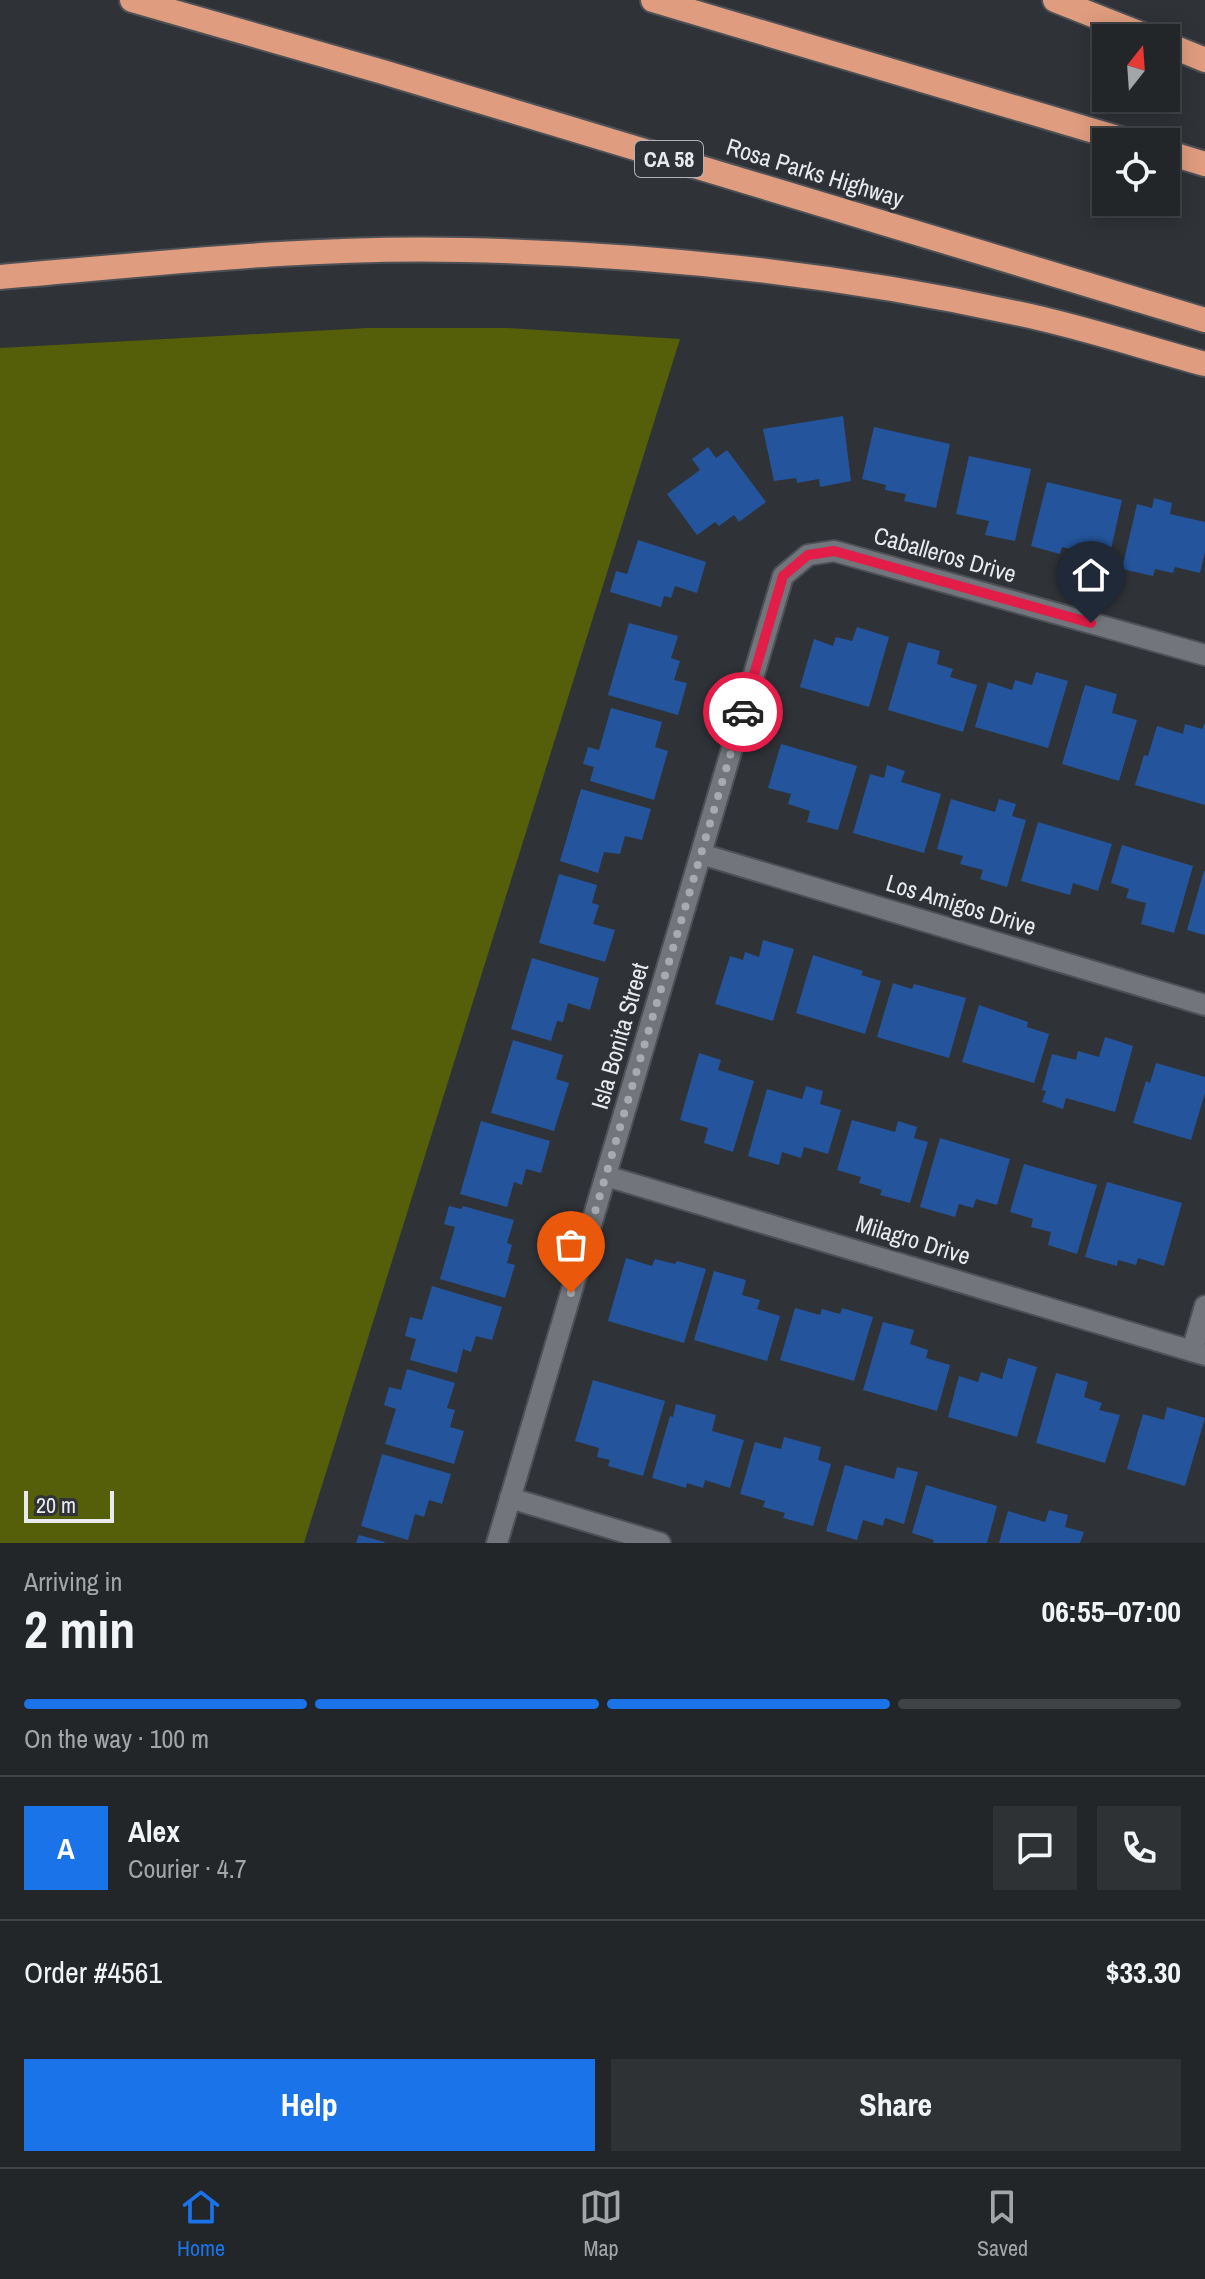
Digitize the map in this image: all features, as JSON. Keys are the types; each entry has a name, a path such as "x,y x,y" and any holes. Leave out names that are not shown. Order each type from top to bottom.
{"highway":[{"name":"Rosa Parks Highway","path":"132,0 383,72 1205,320"},
{"path":"653,0 1092,130"},
{"path":"1055,0 1116,24"},
{"path":"1180,50 1205,60"},
{"path":"1180,156 1205,164"},
{"path":"0,277 316,251 461,249 606,255 750,268 893,288 1019,313 1205,364"}],"street":[{"name":"Caballeros Drive","path":"808,555 834,551 1205,655"},
{"name":"Isla Bonita Street","path":"497,1543 783,576 808,555"},
{"name":"Los Amigos Drive","path":"701,854 1205,1005"},
{"name":"Milagro Drive","path":"606,1176 1198,1353"},
{"path":"1198,1353 1205,1306"},
{"path":"510,1498 660,1543"}],"green space":[{"path":"367,328 508,328 680,339 304,1543 0,1543 0,348"}],"building":[{"path":"843,416 851,481 820,487 819,479 797,483 796,478 774,481 763,429"},
{"path":"874,427 950,444 936,508 904,501 906,494 885,490 886,485 862,479"},
{"path":"708,447 716,458 727,450 766,502 739,522 734,515 719,526 715,522 697,535 667,494 700,470 692,459"},
{"path":"969,456 1031,469 1015,541 985,535 989,521 956,514"},
{"path":"1047,482 1122,500 1110,554 1084,547 1083,552 1062,547 1060,554 1031,546"},
{"path":"1154,498 1172,503 1170,514 1205,522 1205,552 1200,573 1175,567 1173,573 1155,569 1153,576 1122,569 1137,504 1152,508"},
{"path":"638,540 706,562 697,593 675,586 671,598 664,596 661,607 610,592 616,571 627,574"},
{"path":"629,623 678,636 671,658 680,661 674,680 687,683 678,715 608,695"},
{"path":"857,627 889,637 869,707 800,687 814,639 833,646 836,637 852,641"},
{"path":"908,642 940,651 937,664 953,669 950,677 977,685 963,732 888,710"},
{"path":"1036,672 1068,681 1048,748 975,727 988,682 1012,690 1015,680 1032,685"},
{"path":"1085,685 1117,694 1112,713 1137,720 1119,781 1062,764"},
{"path":"611,708 662,722 655,747 668,751 654,800 590,781 594,767 583,764 588,747 599,750"},
{"path":"1205,723 1205,805 1135,785 1157,726 1183,734 1185,724 1202,729"},
{"path":"781,744 857,766 838,830 807,822 810,811 788,804 791,794 768,788"},
{"path":"887,765 905,771 901,782 941,794 924,853 853,833 870,774 884,778"},
{"path":"581,789 651,809 642,840 625,836 620,854 604,852 598,873 560,861"},
{"path":"951,799 995,812 999,799 1016,804 1012,816 1026,820 1007,887 980,879 983,870 960,864 963,856 937,849"},
{"path":"1038,822 1112,844 1098,891 1073,883 1070,895 1021,881"},
{"path":"1122,845 1193,866 1174,933 1141,924 1146,903 1126,898 1129,889 1111,883"},
{"path":"1205,871 1205,935 1187,930"},
{"path":"559,874 597,885 592,903 599,905 593,924 615,930 605,962 539,943"},
{"path":"763,940 794,949 773,1021 715,1004 730,956 743,960 745,952 759,957"},
{"path":"813,955 863,971 861,975 881,981 865,1034 796,1013"},
{"path":"532,958 599,978 590,1010 568,1003 563,1022 557,1021 551,1041 511,1029"},
{"path":"893,983 912,989 914,984 966,998 949,1058 877,1037"},
{"path":"979,1005 1028,1022 1027,1027 1049,1034 1034,1083 962,1062"},
{"path":"1105,1037 1133,1046 1115,1112 1066,1098 1063,1109 1042,1102 1046,1091 1042,1090 1052,1054 1076,1060 1078,1051 1099,1057"},
{"path":"513,1040 563,1055 556,1079 569,1083 554,1131 491,1113"},
{"path":"699,1053 721,1060 718,1070 754,1081 733,1152 704,1143 708,1128 680,1120"},
{"path":"1156,1063 1205,1077 1205,1093 1191,1140 1133,1123 1146,1081 1150,1083"},
{"path":"806,1086 823,1091 820,1104 841,1110 828,1154 804,1147 801,1158 782,1152 779,1165 748,1156 767,1089 802,1099"},
{"path":"852,1120 895,1132 898,1121 917,1127 914,1138 928,1142 910,1203 880,1195 882,1190 859,1183 861,1177 837,1170"},
{"path":"481,1121 550,1141 541,1173 526,1169 522,1185 514,1182 507,1207 460,1194"},
{"path":"940,1138 1010,1159 997,1205 976,1199 973,1208 959,1204 955,1217 920,1207"},
{"path":"1024,1164 1097,1185 1077,1254 1048,1245 1051,1232 1031,1227 1033,1219 1010,1212"},
{"path":"1107,1182 1182,1203 1164,1266 1138,1258 1136,1265 1118,1260 1117,1266 1085,1257"},
{"path":"449,1206 461,1209 463,1206 514,1220 507,1243 512,1245 507,1263 515,1265 505,1298 440,1279 455,1227 444,1224"},
{"path":"626,1258 652,1266 655,1259 706,1269 684,1343 608,1321"},
{"path":"714,1271 746,1280 742,1295 760,1300 757,1309 780,1316 767,1361 694,1340"},
{"path":"432,1286 502,1307 492,1340 476,1336 471,1352 463,1349 457,1373 410,1360 416,1339 405,1336 410,1317 422,1320"},
{"path":"795,1308 820,1315 822,1309 840,1314 842,1308 873,1317 854,1381 780,1360"},
{"path":"883,1322 914,1330 910,1344 928,1350 926,1358 950,1365 937,1411 863,1390"},
{"path":"1008,1358 1037,1367 1017,1437 948,1417 959,1376 978,1382 981,1372 1002,1379"},
{"path":"407,1369 455,1383 447,1408 455,1410 450,1427 464,1431 454,1464 385,1444 396,1409 384,1405 389,1387 401,1390"},
{"path":"1056,1373 1088,1382 1084,1397 1102,1403 1099,1410 1120,1415 1105,1463 1036,1443"},
{"path":"593,1380 665,1401 643,1476 608,1466 610,1460 597,1457 599,1448 575,1441"},
{"path":"676,1404 716,1415 712,1431 744,1440 730,1488 705,1480 703,1488 687,1483 686,1488 652,1478"},
{"path":"1167,1407 1205,1418 1185,1486 1127,1469 1143,1414 1164,1420"},
{"path":"784,1437 821,1447 818,1460 831,1464 813,1526 783,1518 785,1513 763,1507 765,1501 740,1494 755,1442 781,1449"},
{"path":"382,1454 451,1474 442,1504 429,1500 424,1517 415,1514 408,1540 361,1526"},
{"path":"845,1465 894,1479 897,1467 918,1472 904,1524 885,1518 883,1526 863,1520 857,1540 826,1531"},
{"path":"926,1485 997,1506 987,1543 933,1543 934,1540 912,1533"},
{"path":"1049,1510 1068,1515 1065,1527 1084,1532 1080,1543 999,1543 1008,1511 1045,1522"},
{"path":"359,1535 385,1542 356,1543"}],"way so far":[{"path":"571,1293 743,712"}],"route":[{"path":"743,712 783,576 808,555 834,551 1091,623"}]}
